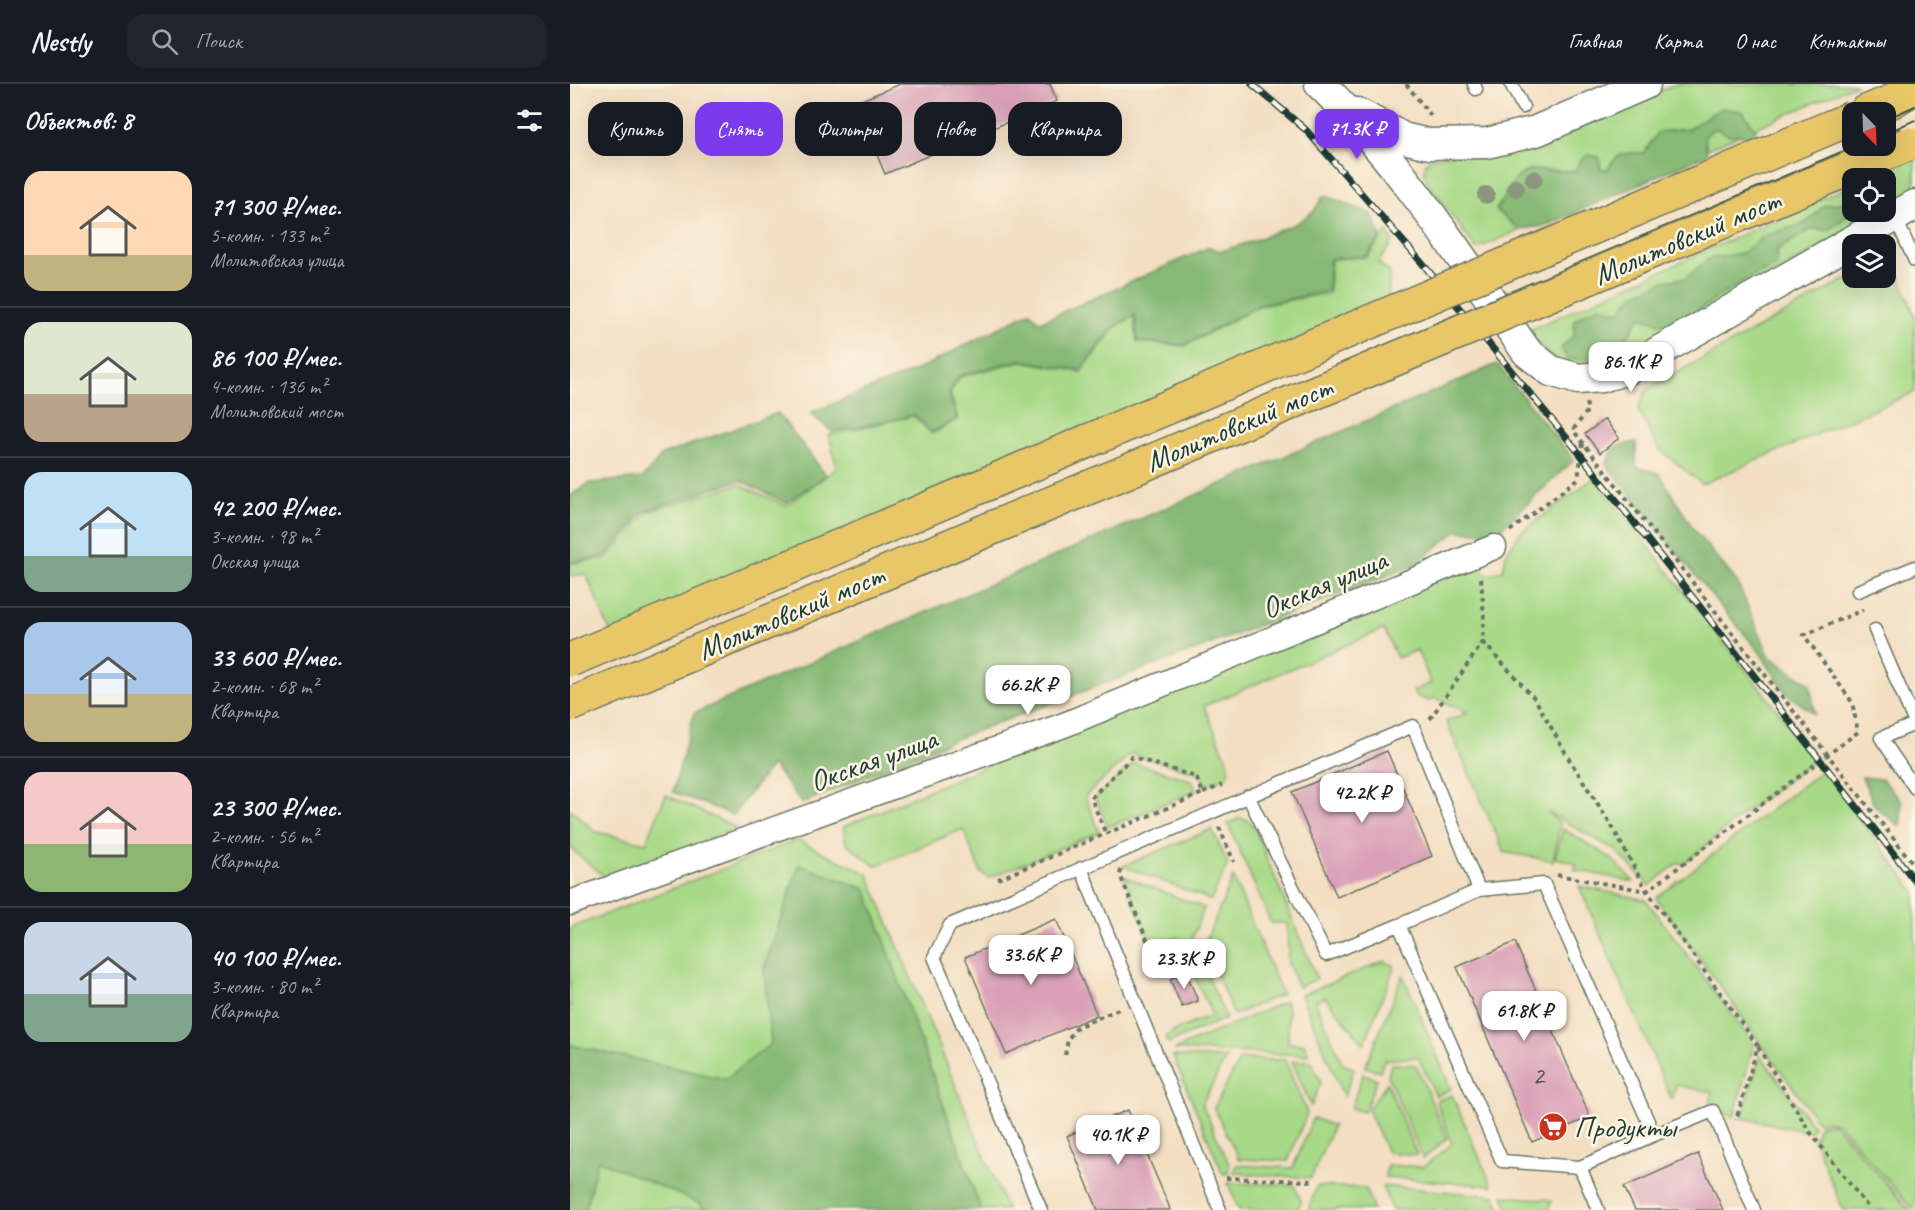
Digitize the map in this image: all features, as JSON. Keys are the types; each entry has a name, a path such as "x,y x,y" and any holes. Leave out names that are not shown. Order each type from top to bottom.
{"main road":[{"name":"Молитовский мост","path":"570,660 1842,122"},
{"name":"Молитовский мост","path":"570,705 1911,143"}],"street":[{"path":"1320,84 1341,104 1409,185 1527,352 1551,371 1578,378 1601,377 1628,369 1905,210"},
{"path":"1341,104 1403,138 1432,133 1487,143 1536,131 1645,84"},
{"path":"1409,185 1414,162 1432,133"},
{"name":"Окская улица","path":"570,903 1064,725 1494,547"}],"lane":[{"path":"1511,84 1523,107"},
{"path":"1905,210 1915,261"},
{"path":"1858,591 1915,567"},
{"path":"1875,630 1915,723 1881,738 1915,788"},
{"path":"1041,1210 934,957 950,925 1413,726 1479,890"},
{"path":"1248,796 1326,955 1479,890 1544,884 1654,1135"},
{"path":"1081,868 1220,1210"},
{"path":"1399,925 1502,1161 1580,1167 1713,1111 1754,1210"},
{"path":"1580,1167 1598,1210"}],"path":[{"path":"1406,84 1432,133"},
{"path":"1578,378 1588,410 1573,430 1915,866"},
{"path":"1417,737 1483,642 1484,616 1480,565 1516,525 1578,479 1583,443"},
{"path":"1554,874 1647,891 1858,732 1852,702 1804,635 1864,609"},
{"path":"1483,642 1535,699 1569,759 1610,823 1647,891 1758,1046 1810,1132 1870,1210"},
{"path":"1106,834 1091,798 1132,757 1196,777 1203,793"},
{"path":"998,879 1222,785"},
{"path":"1121,870 1120,875 1157,964"},
{"path":"1065,1055 1068,1039 1077,1027 1119,1009"},
{"path":"1728,1146 1758,1046"},
{"path":"1219,1177 1312,1181"}],"green space":[{"path":"1676,84 1857,84 1476,249 1427,181 1424,172 1425,164 1431,158 1556,137"},
{"path":"1721,108 1743,112 1756,130 1753,135 1747,137 1737,134 1729,135 1715,128 1705,136 1707,154 1545,226 1519,229 1496,210 1515,179 1529,170 1575,171 1580,161 1588,155 1599,157 1601,169 1607,170 1622,154 1644,153 1658,132 1688,129"},
{"path":"1915,158 1915,194 1896,205 1896,168 1891,168"},
{"path":"1842,189 1842,222 1866,222 1626,357 1601,365 1557,362 1525,332"},
{"path":"1324,195 1372,214 1381,237 1366,256 1330,259 1328,291 1259,305 1185,345 1138,342 1135,315 1114,327 1080,370 1020,360 959,376 949,392 957,419 932,432 915,415 832,432 810,413 917,370 1030,312 1040,322 1209,247 1221,251 1297,223 1314,211"},
{"path":"1842,203 1842,220 1829,230 1811,229 1777,250 1777,265 1740,283 1673,327 1640,317 1620,348 1591,359 1567,359 1561,348 1574,336 1574,320 1599,306 1619,312 1634,294 1665,281 1686,278 1708,259 1742,253 1766,235 1806,223 1825,205"},
{"path":"1387,231 1393,242 1378,263 1390,272 1388,300 611,634 586,574 570,576 570,564 606,558 647,512 739,484 786,506 837,468 829,435 913,416 932,434 958,419 950,393 960,377 1021,361 1081,372 1115,327 1134,316 1137,342 1185,346 1259,306 1329,293 1331,259 1367,257"},
{"path":"1897,269 1915,317 1915,392 1702,484 1659,449 1638,410 1646,390 1842,282 1842,288 1896,288"},
{"path":"1497,364 1574,460 1496,533 1457,531 1412,566 1201,648 968,734 802,803 772,765 733,815 673,792 694,713"},
{"path":"778,413 826,475 786,503 740,480 644,511 605,556 570,562 570,496 590,483 643,478 662,455"},
{"path":"1636,442 1636,467 1659,473 1694,530 1737,582 1770,657 1810,684 1815,714 1787,694 1759,651 1606,464 1615,447"},
{"path":"1594,478 1816,759 1744,813 1684,864 1678,863 1649,886 1617,851 1548,812 1560,824 1553,861 1504,852 1446,721 1468,713 1436,698 1429,701 1418,697 1413,691 1431,683 1417,650 1397,658 1384,629 1204,706 1229,764 1228,776 1206,786 1200,773 1131,754 1085,796 1099,832 989,878 981,873 963,829 875,866 846,843 843,827 1372,601 1476,566 1489,575 1503,570 1506,554 1521,532"},
{"path":"1134,763 1192,780 1196,791 1108,827 1095,798"},
{"path":"1823,770 1915,892 1915,1210 1837,1122 1818,1122 1656,898"},
{"path":"1862,777 1882,779 1902,802 1900,826 1875,807"},
{"path":"666,795 736,828 658,861 605,877 570,848 570,809 596,832 646,843"},
{"path":"1240,818 1248,820 1254,827 1317,979 1298,987 1288,963 1287,923 1271,923 1228,824"},
{"path":"1212,829 1228,864 1211,900 1123,866"},
{"path":"1563,829 1611,858 1634,882 1575,870 1576,863 1555,858"},
{"path":"797,840 868,874 1007,1210 981,1210 866,889 799,865 764,969 771,1044 726,1079 570,1045 570,928"},
{"path":"799,865 866,889 981,1210 704,1210 701,1204 598,1160 585,1210 570,1210 570,1045 725,1079 771,1044 764,969"},
{"path":"1123,876 1204,908 1192,939 1226,1018 1168,1043 1165,1038 1172,1032 1212,1015 1177,937 1152,946"},
{"path":"1233,877 1282,994 1234,1015 1204,945"},
{"path":"1579,886 1646,900 1754,1044 1734,1117 1710,1107 1712,1092 1676,1085 1672,1100"},
{"path":"1384,961 1395,966 1364,1044 1325,997 1315,1001 1343,1064 1354,1069 1344,1097 1301,995"},
{"path":"1403,975 1451,1089 1436,1096 1418,1057 1384,1060 1380,1071 1365,1067"},
{"path":"1286,1001 1288,1043 1304,1044 1309,1055 1174,1050"},
{"path":"1760,1055 1813,1126 1810,1132 1742,1118"},
{"path":"1173,1056 1226,1058 1202,1104 1229,1164 1228,1174 1223,1174"},
{"path":"1240,1059 1285,1060 1307,1113 1288,1161 1239,1159 1214,1108"},
{"path":"1292,1061 1311,1061 1321,1082 1311,1106"},
{"path":"1391,1064 1416,1065 1447,1138 1423,1159 1388,1076"},
{"path":"1363,1074 1377,1079 1364,1112 1351,1108"},
{"path":"1387,1083 1417,1155 1387,1152 1368,1109"},
{"path":"1452,1095 1492,1186 1385,1177 1387,1165 1423,1167 1452,1144 1436,1101"},
{"path":"1313,1118 1333,1126 1311,1178 1234,1173 1236,1165 1293,1168"},
{"path":"1835,1124 1909,1210 1843,1210 1814,1140 1819,1125"},
{"path":"597,1159 701,1204 704,1210 585,1210"},
{"path":"1228,1183 1294,1185 1301,1201 1298,1210 1239,1210"},
{"path":"1317,1186 1365,1188 1374,1210 1308,1210"},
{"path":"1382,1186 1495,1196 1501,1210 1392,1210"},
{"path":"1503,1196 1552,1200 1549,1210 1509,1210"}],"building":[{"path":"900,84 1050,84 1057,101 1008,102 1008,122 996,127 996,102 914,102 914,156 927,156 885,174 877,156 902,156 902,102 857,102"},
{"path":"1605,419 1619,438 1600,453 1585,434"},
{"path":"1387,751 1432,856 1337,897 1292,792"},
{"path":"1056,919 1097,1015 1006,1054 965,957"},
{"path":"1515,942 1590,1117 1532,1142 1457,967"},
{"path":"1186,972 1198,1001 1182,1007 1170,979"},
{"path":"1128,1110 1170,1210 1098,1210 1067,1136"},
{"path":"1698,1154 1723,1210 1635,1210 1624,1187"}],"tram line":[{"path":"1896,115 1915,106"},
{"path":"1896,129 1915,120"},
{"path":"570,675 1842,137"},
{"path":"570,689 1842,151"}],"railway":[{"path":"1252,84 1306,130 1422,263 1581,455 1915,881"}],"place":[{"name":"Продукты","path":"1553,1127"}]}
